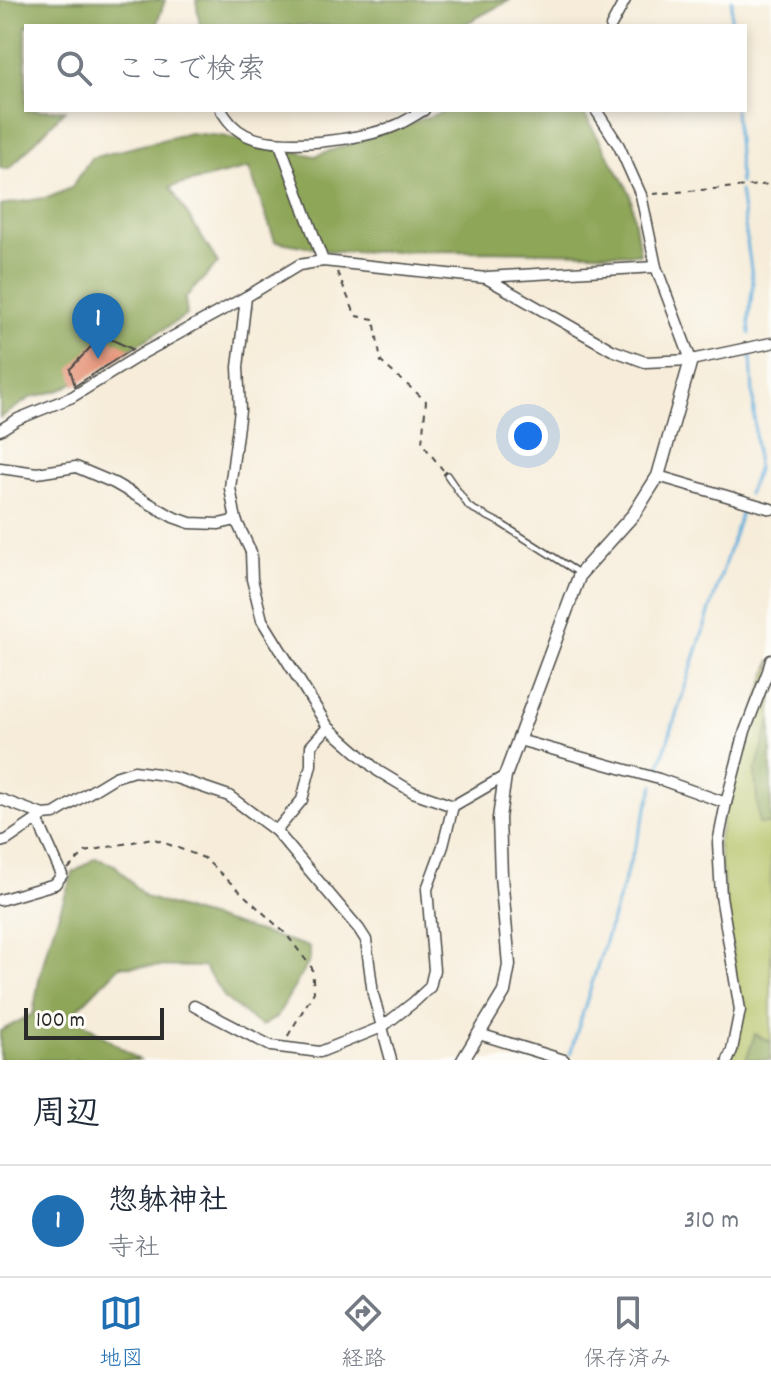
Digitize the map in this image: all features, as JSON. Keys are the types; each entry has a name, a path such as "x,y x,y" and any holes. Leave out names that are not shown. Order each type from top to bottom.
{"street":[{"path":"612,24 625,0"},
{"path":"222,112 232,127 248,137 280,144 335,140 374,133 398,125 421,112"},
{"path":"463,1060 504,992 509,965 499,818 505,776 580,574 634,514 658,476 691,360 656,267 641,195 619,146 597,112"},
{"path":"280,144 328,262"},
{"path":"0,430 18,419 72,397 299,265 328,262 486,278 656,267"},
{"path":"486,278 612,350 645,362 691,360 771,343"},
{"path":"246,297 238,367 240,410 230,488 236,520 251,552 252,579 262,620 328,727 378,771 413,792 453,806"},
{"path":"0,468 37,473 76,467 190,523 219,524 236,520"},
{"path":"658,476 771,509"},
{"path":"728,1060 740,1010 721,896 718,843 745,731 771,660"},
{"path":"276,831 302,800 311,765 311,746 328,727"},
{"path":"519,740 659,779 726,803"},
{"path":"0,842 115,777 134,771 167,776 229,796 276,831 366,940 373,994 391,1060"},
{"path":"194,1006 271,1046 320,1052 382,1027 430,987 434,970 427,889 443,846 453,806 505,776"},
{"path":"0,799 40,817 62,875 55,884 0,900"},
{"path":"479,1034 564,1060"}],"lane":[{"path":"447,475 469,507 580,574"}],"path":[{"path":"641,195 771,184"},
{"path":"328,262 356,316 374,319 381,362 426,401 422,443 447,475"},
{"path":"62,875 85,852 152,838 204,858 286,934 312,968 314,992 280,1047"}],"green space":[{"path":"0,0 165,0 157,24 24,24 24,112 63,112 9,169 0,168"},
{"path":"196,0 510,0 465,24 200,24"},
{"path":"442,112 583,112 630,193 640,254 336,252 275,241 249,168 170,187 218,263 185,298 187,315 63,389 30,398 0,418 0,205 50,197 71,188 91,158 189,133 221,136 315,156"},
{"path":"771,660 771,1060 728,1060 740,1009 718,843 726,803"},
{"path":"771,719 771,824 759,824 755,773"},
{"path":"95,858 115,865 145,897 310,947 310,960 276,1018 261,1026 226,999 204,967 120,966 72,1015 139,1060 0,1060 0,1031 33,1014 48,945 73,873"},
{"path":"755,1034 771,1042 771,1060 746,1060"}],"building":[{"path":"102,335 132,349 75,386 70,369"}],"waterway":[{"path":"731,24 732,0"},
{"path":"735,112 740,183"},
{"path":"740,191 753,284 750,334"},
{"path":"748,494 757,470 751,356"},
{"path":"658,771 744,504"},
{"path":"570,1054 654,785"}],"place":[{"name":"惣躰神社","path":"98,359"}]}
